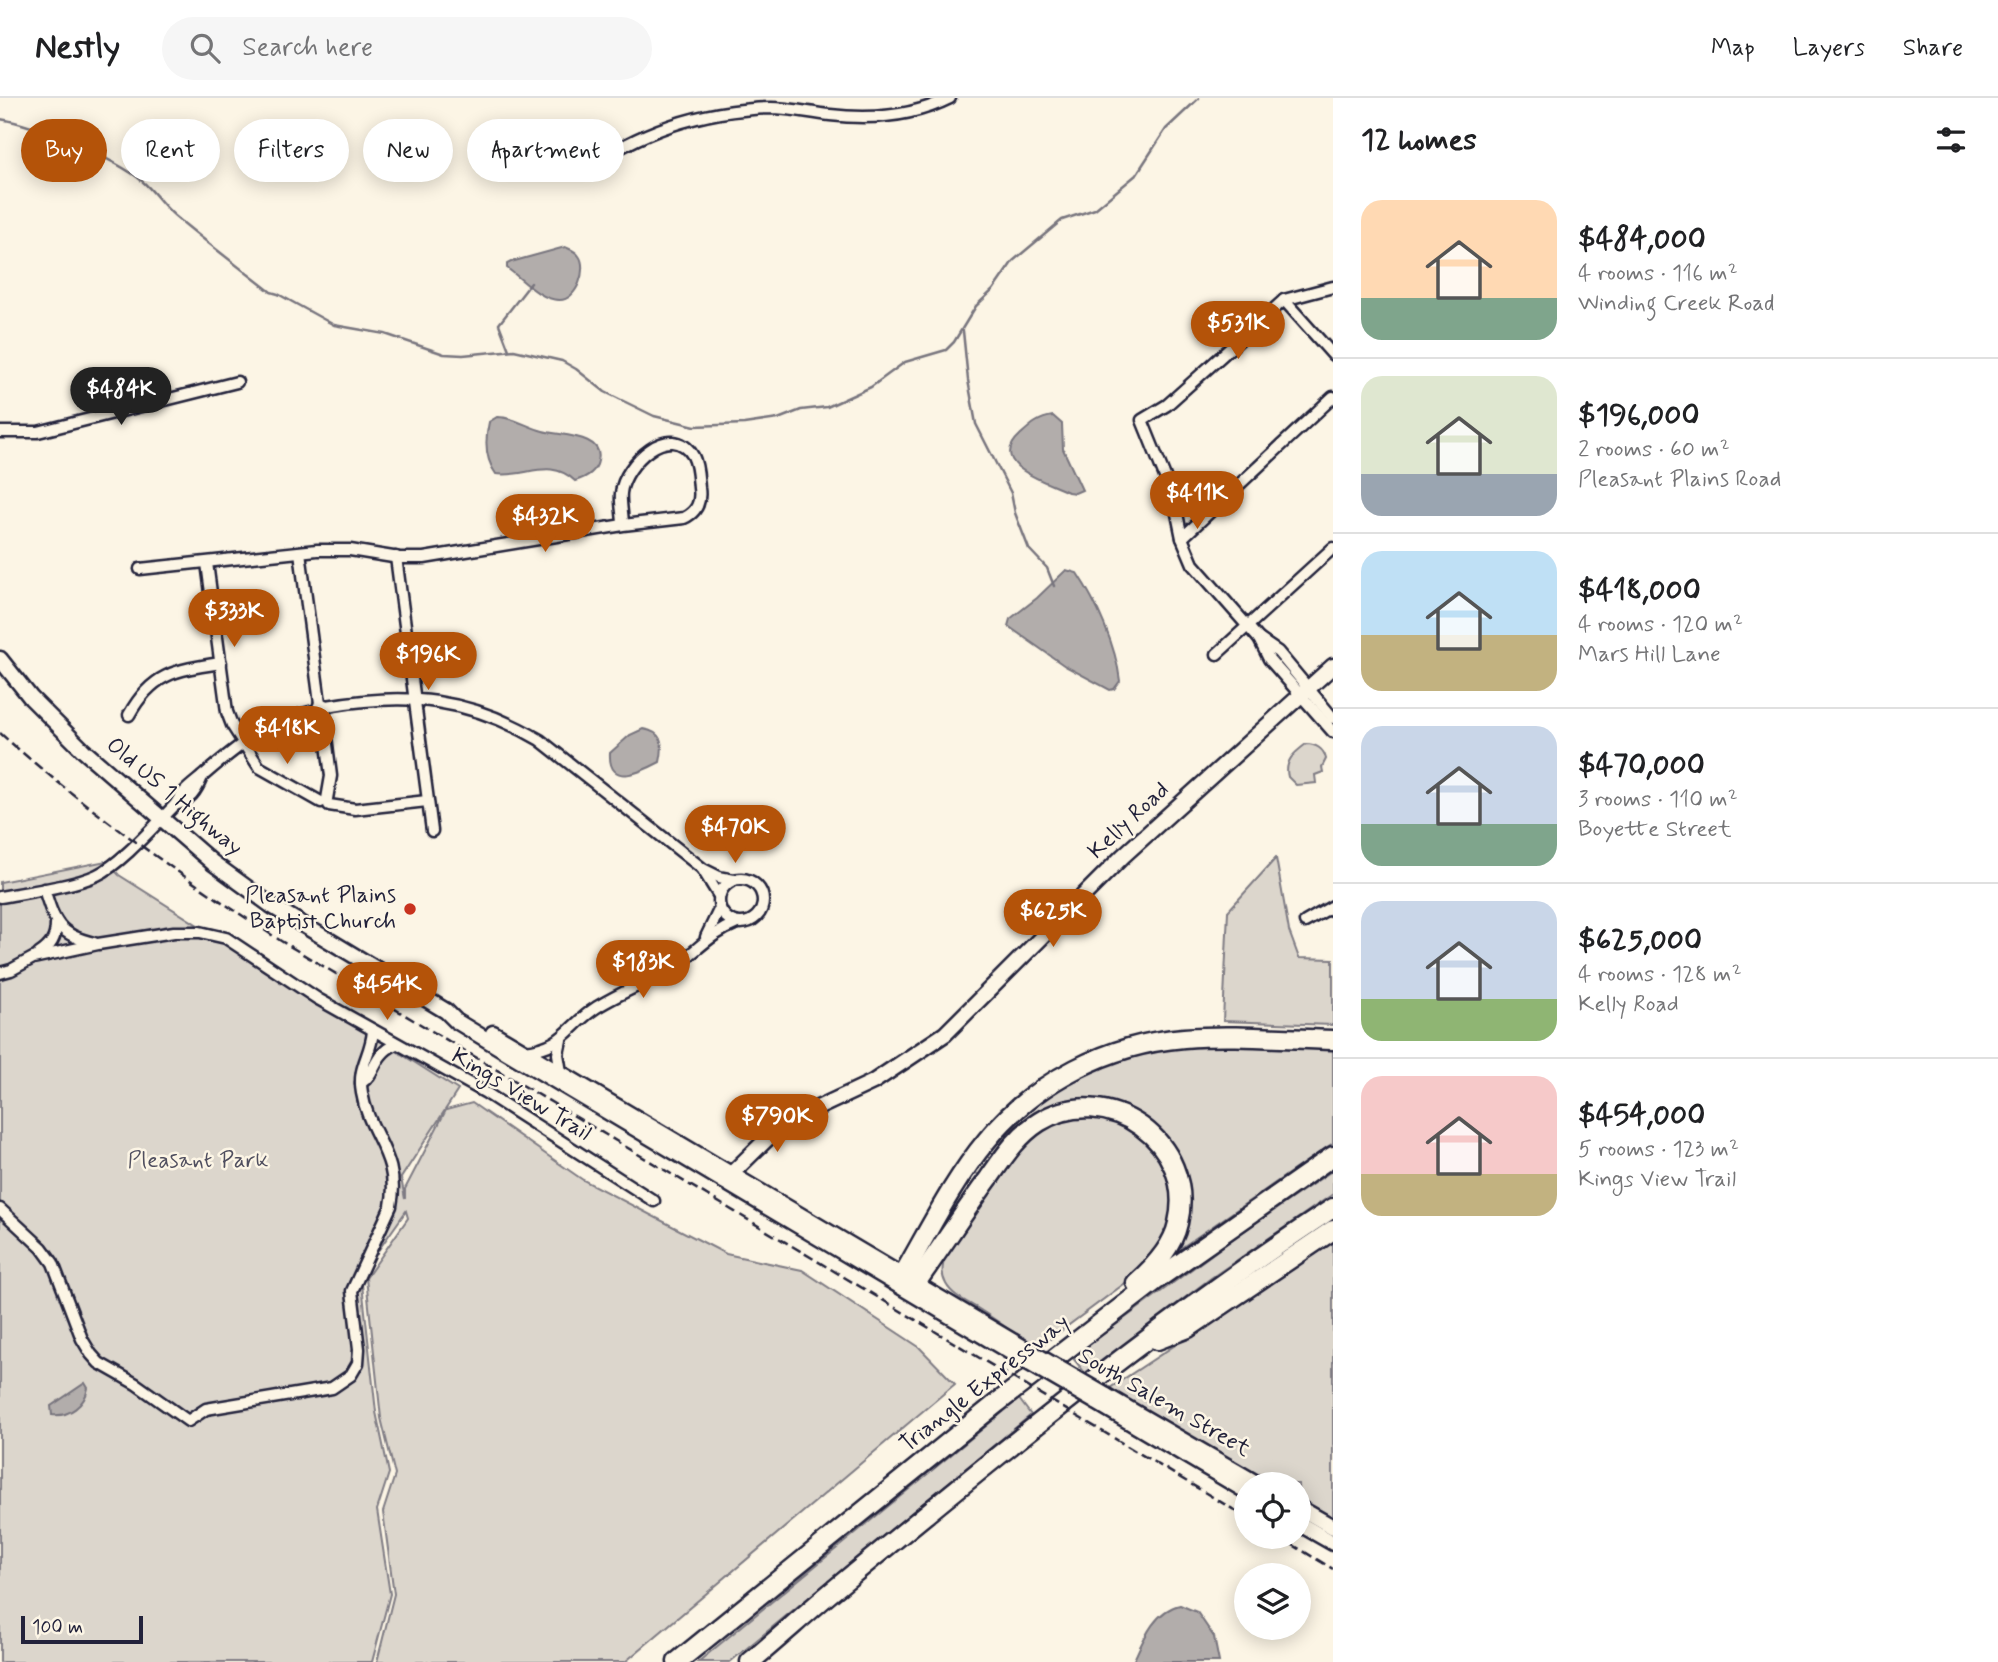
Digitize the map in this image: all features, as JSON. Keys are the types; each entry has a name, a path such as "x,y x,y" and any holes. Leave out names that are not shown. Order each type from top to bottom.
{"highway":[{"path":"907,1284 968,1165 986,1140 1023,1105 1057,1079 1120,1050 1181,1038 1333,1040"},
{"path":"907,1284 1022,1135 1039,1122 1056,1114 1076,1109 1098,1109 1118,1113 1153,1134 1166,1150 1180,1186 1178,1223 1172,1240 1151,1269 1135,1285 1121,1308"},
{"name":"Triangle Expressway","path":"677,1662 997,1403 1204,1246 1333,1156"},
{"path":"750,1662 1011,1445 1134,1349 1333,1208"},
{"path":"1134,1349 1188,1328 1333,1230"}],"main road":[{"name":"Old US 1 Highway","path":"0,659 31,698 85,751 213,863 272,906 446,1011 456,1021 502,1049 728,1177"},
{"name":"Kelly Road","path":"728,1177 769,1137 794,1119 883,1076 945,1034 1123,856 1333,666"},
{"name":"Old US 1 Highway","path":"446,1011 460,1014 561,1072 728,1177 907,1284"},
{"name":"South Salem Street","path":"907,1284 1100,1399 1234,1483"},
{"name":"South Salem Street","path":"1100,1399 1236,1472"},
{"path":"1311,1514 1333,1527"},
{"path":"1311,1530 1333,1543"}],"street":[{"path":"624,145 654,131 701,116 772,108 875,118 909,114 950,98"},
{"path":"1333,287 1284,300 1167,405 1142,420 1174,499 1182,538 1192,564 1259,639 1269,659 1333,718"},
{"path":"1284,300 1333,355"},
{"path":"0,432 38,432 237,382"},
{"path":"1182,538 1333,397"},
{"path":"140,569 300,552 350,550 396,558 446,556 684,518 698,508 700,493 695,461 688,450 675,444 656,446 635,462 621,494 624,526"},
{"path":"1217,654 1333,548"},
{"path":"300,552 331,775 326,802"},
{"path":"396,558 432,831"},
{"path":"207,563 227,712 242,742 259,767 326,802 355,809 427,801"},
{"path":"129,715 140,696 164,676 186,668 221,663"},
{"path":"1305,693 1333,732"},
{"path":"0,897 97,875 118,860 176,805 186,802 202,778 242,742 274,725 322,708 364,699 450,703 480,711 514,725 540,740 703,869 719,877 741,879 755,884 762,896 761,910 751,921 737,923 719,931 669,969 623,992 586,1015 561,1040 540,1049 525,1051"},
{"path":"703,869 719,896 724,916 737,923"},
{"path":"719,896 722,889 734,880"},
{"path":"44,889 56,924"},
{"path":"1305,922 1333,906"},
{"path":"704,941 720,908"},
{"name":"Kings View Trail","path":"56,924 62,931 98,944"},
{"name":"Kings View Trail","path":"0,979 4,972 48,948 56,936 56,924"},
{"name":"Kings View Trail","path":"33,958 174,932 200,932 226,938 318,999 486,1093 654,1202"},
{"path":"0,1209 53,1263 82,1339 99,1363 136,1384 188,1420 206,1409 332,1388 351,1374 358,1363 352,1291 394,1195 390,1161 365,1105 360,1074 372,1042 373,1031"},
{"path":"561,1040 558,1054 561,1072"},
{"path":"362,1083 368,1079 383,1050 396,1044"}],"green space":[{"path":"1306,744 1316,746 1323,752 1326,759 1323,772 1315,775 1316,783 1296,785 1288,777 1287,766 1294,754"},
{"path":"1276,858 1289,931 1299,958 1333,959 1333,1025 1223,1021 1228,911"},
{"name":"Pleasant Park","path":"106,861 119,875 458,1090 401,1178 405,1199 405,1189 446,1110 472,1103 583,1180 726,1254 802,1270 919,1347 955,1384 625,1662 377,1662 394,1594 383,1512 395,1475 381,1418 366,1278 408,1218 406,1211 361,1275 376,1412 389,1473 377,1510 390,1594 372,1662 0,1662 0,882"},
{"path":"1333,1043 1333,1143 1181,1248 1176,1242 1184,1223 1156,1130 1055,1109 984,1178 971,1170 1001,1131 1069,1077 1161,1045"},
{"path":"1096,1113 1150,1137 1175,1187 1174,1223 1148,1266 1038,1348 953,1293 943,1277 944,1261 1025,1139 1057,1118"},
{"path":"1333,1170 1333,1194 1211,1278 1085,1373 1072,1357 1234,1238"},
{"path":"1333,1241 1333,1519 1311,1510 1311,1472 1244,1472 1107,1390"},
{"path":"1019,1399 1031,1415 730,1662 698,1662"}],"shaded area":[{"path":"565,247 578,254 582,268 576,290 565,299 545,297 507,268 507,264 511,262"},
{"path":"1053,416 1062,424 1063,449 1082,490 1075,493 1023,471 1010,455 1012,446 1031,425"},
{"path":"497,417 588,441 598,452 597,465 590,474 575,481 566,474 547,469 496,474 488,455 487,442 489,422"},
{"path":"1066,570 1077,573 1104,625 1118,668 1120,681 1114,689 1110,690 1065,666 1008,626 1010,619"},
{"path":"643,729 658,736 662,750 660,762 636,773 620,774 611,764 610,753 630,735"},
{"path":"85,1383 88,1388 80,1405 70,1412 52,1415 51,1406"},
{"path":"1180,1605 1197,1612 1214,1637 1219,1662 1133,1662 1157,1619 1171,1608"}],"waterway":[{"path":"0,119 53,135 130,172 175,216 271,292 334,325 385,334 444,354 514,350 562,361 605,392 654,416 695,426 744,424 778,419 801,410 827,407 871,387 905,362 946,350 954,342 976,306 993,290 1013,261 1062,220 1095,209 1136,175 1166,129 1199,98"},
{"path":"509,350 499,324 531,283"},
{"path":"963,331 976,424 1011,493 1015,513 1029,549 1047,568 1054,586"}],"railway":[{"path":"0,733 136,842 281,941 1234,1510"},
{"path":"1300,1549 1333,1569"}],"place":[{"name":"Pleasant Plains Baptist Church","path":"410,909"}]}
